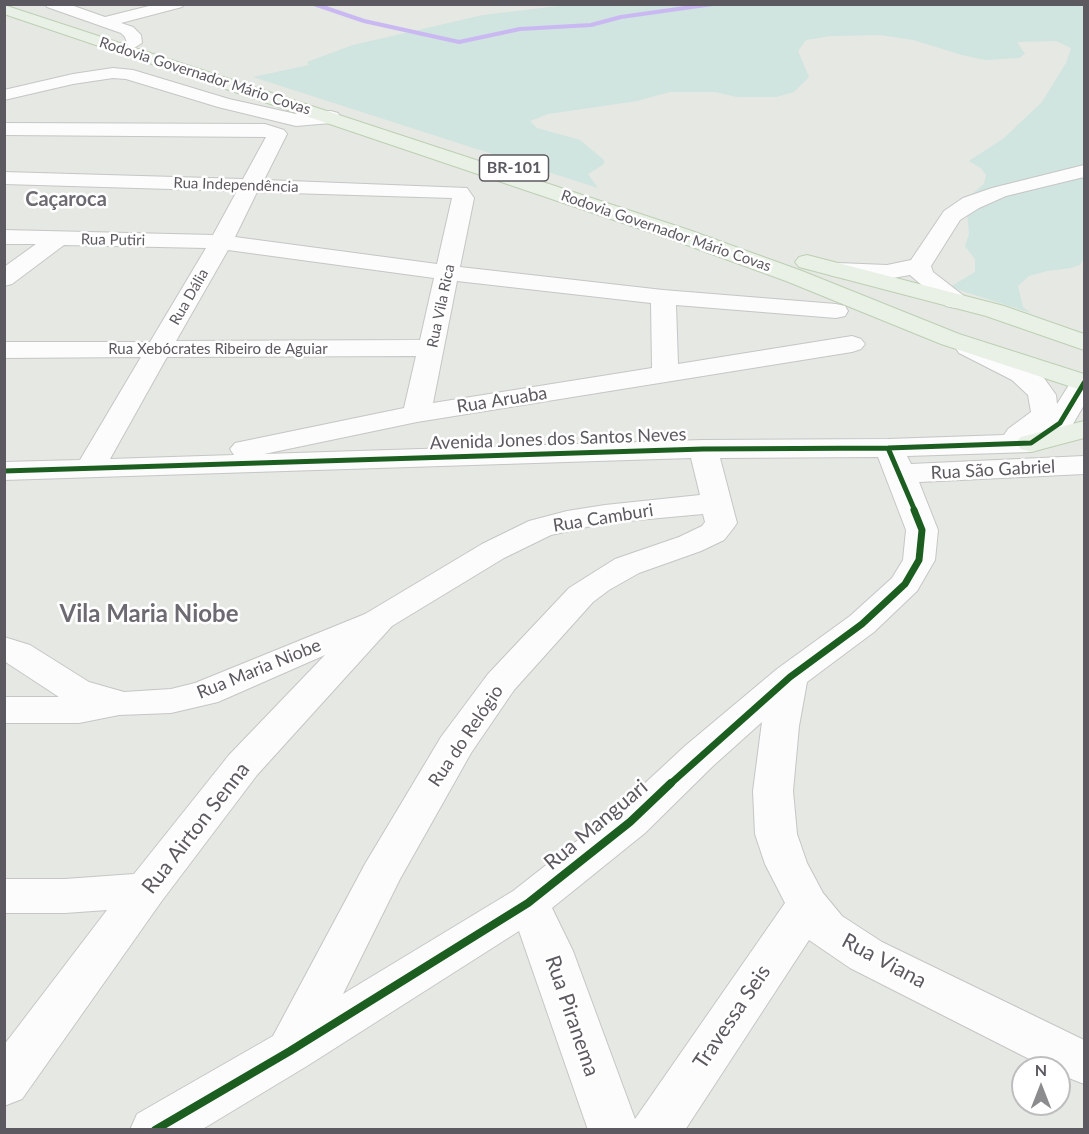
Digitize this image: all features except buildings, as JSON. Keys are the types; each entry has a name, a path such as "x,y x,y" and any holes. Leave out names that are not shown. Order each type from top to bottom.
{"main road":[{"name":"Rodovia Governador Mário Covas","path":"15,4 82,31 738,255 950,339 1084,383"},
{"path":"41,4 82,31"},
{"name":"Rodovia Governador Mário Covas","path":"4,9 134,43 703,231 838,270 995,311 1084,342"},
{"path":"4,22 82,31"},
{"path":"950,339 916,318 913,315 916,309 923,305 934,304 995,311"},
{"path":"1040,326 1084,350"},
{"path":"1031,442 1084,430"}],"street":[{"path":"52,4 127,30 133,35 134,43"},
{"path":"105,22 177,4"},
{"path":"4,95 82,77 113,73 128,74 224,103 296,120 331,117"},
{"path":"4,129 60,129"},
{"path":"35,146 60,129"},
{"name":"Rua Dália","path":"60,129 265,130 277,134 277,138 221,242 90,468"},
{"name":"Rua Independência","path":"7,168 250,186 452,191 460,192 463,198"},
{"path":"838,270 886,272 919,266 952,216 971,203 999,192 1084,171"},
{"name":"Rua Vila Rica","path":"417,414 449,273 463,198"},
{"name":"Rua Putiri","path":"4,237 221,242 449,273 663,297 836,311"},
{"path":"4,279 58,239"},
{"path":"919,266 922,275 955,301"},
{"path":"663,297 665,373"},
{"name":"Avenida Jones dos Santos Neves","path":"4,471 703,449 895,461 989,444 1018,435 1040,420 1045,412 1042,395 1035,384 1021,374 950,339"},
{"name":"Rua Aruaba","path":"154,467 417,414 852,344"},
{"name":"Rua Xebócrates Ribeiro de Aguiar","path":"4,350 432,348"},
{"path":"1031,442 1060,423 1084,383"},
{"name":"Avenida Jones dos Santos Neves","path":"989,444 1031,442"},
{"path":"703,449 717,503"},
{"name":"Rua São Gabriel","path":"895,461 1084,465"},
{"name":"Rua Manguari","path":"155,1130 290,1051 528,903 630,822 699,756 790,677 862,624 905,584 919,560 922,530 895,461"},
{"name":"Rua Camburi","path":"414,596 493,551 540,528 567,520 605,514 717,503"},
{"name":"Rua do Relógio","path":"290,1051 380,876 449,756 501,682 581,595 597,583 627,566 690,544 713,533 721,523 717,503"},
{"name":"Rua Airton Senna","path":"4,1084 146,890 243,765 380,618 414,596"},
{"name":"Rua Maria Niobe","path":"4,648 17,653 58,682 76,691 124,704 171,701 205,693 380,618"},
{"name":"Rua Viana","path":"790,677 780,726 773,791 776,834 786,864 808,905 826,929 866,955 1084,1063"},
{"path":"4,710 80,710 124,704"},
{"path":"4,896 65,896 146,890"},
{"name":"Rua Piranema","path":"528,903 550,951 614,1130"},
{"name":"Travessa Seis","path":"656,1130 808,905"}],"shaded area":[{"path":"567,5 1084,5 1084,258 1080,265 1071,268 1029,276 1018,286 1023,307 1031,313 950,287 975,272 975,259 965,246 969,234 966,199 984,184 986,175 982,169 969,161 1004,138 1042,102 1066,63 1071,48 1056,41 1017,42 1025,54 1019,58 985,60 913,40 880,35 831,36 806,40 798,51 809,77 794,92 776,97 737,97 715,92 670,92 637,101 548,114 530,121 537,128 580,140 604,160 604,164 588,174 598,188 253,77 309,65 307,62 353,45 483,15"}],"waterway":[{"path":"314,4 364,21 459,42 520,29 591,25 621,17 713,4"}],"cycle path":[{"path":"4,471 703,449 888,448 1031,443 1060,423 1084,383"},
{"path":"155,1130 290,1051 528,903 630,822 699,756 790,677 862,624 905,584 919,560 922,530 901,474 888,448"}],"district":[{"name":"Caçaroca","path":"66,200"},
{"name":"Vila Maria Niobe","path":"149,614"}]}
